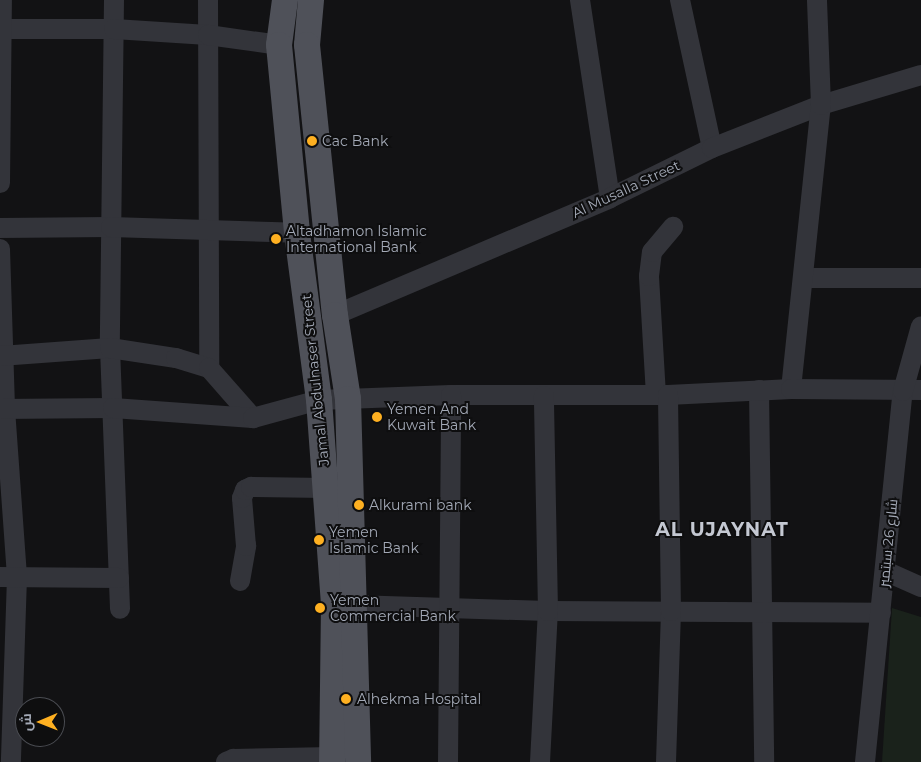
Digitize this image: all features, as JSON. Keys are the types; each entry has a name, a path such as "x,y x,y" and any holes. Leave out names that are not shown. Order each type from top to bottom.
{"main road":[{"name":"Jamal Abdulnaser Street","path":"285,0 279,45 297,233 319,400 334,604 332,760"},
{"name":"Jamal Abdulnaser Street","path":"311,0 307,45 335,315 348,399 358,762"}],"street":[{"path":"0,183 2,0"},
{"path":"114,0 110,348 120,609"},
{"path":"208,0 209,368"},
{"path":"580,0 610,198"},
{"path":"680,0 712,148"},
{"path":"791,389 821,105 817,0"},
{"path":"1,29 114,29 208,34 279,45"},
{"name":"Al Musalla Street","path":"335,315 610,198 712,148 821,105 921,75"},
{"path":"0,228 111,227 297,233"},
{"path":"666,762 671,611 662,395 648,276 652,252 673,227"},
{"path":"0,249 2,409 9,577 7,754"},
{"path":"804,278 921,278"},
{"name":"شارع 26 سبتمبر","path":"865,762 885,571 921,326"},
{"path":"1,356 110,348 176,358 209,368 253,418"},
{"path":"2,409 113,408 253,418 319,400 451,395 662,395 791,389 912,391"},
{"path":"759,390 760,611 764,762"},
{"path":"448,762 451,395"},
{"path":"540,762 548,611 544,396"},
{"path":"240,581 246,546 242,498 245,490 251,487 326,488"},
{"path":"885,571 921,587"},
{"path":"9,577 119,578"},
{"path":"354,605 548,611 881,613"},
{"path":"226,762 233,759 332,760"}],"shaded area":[{"path":"892,608 921,617 921,762 882,762"}],"place":[{"name":"Cac Bank","path":"312,141"},
{"name":"Altadhamon Islamic International Bank","path":"276,239"},
{"name":"Yemen And Kuwait Bank","path":"377,417"},
{"name":"Alkurami bank","path":"359,505"},
{"name":"Yemen Islamic Bank","path":"319,540"},
{"name":"Yemen Commercial Bank","path":"320,608"},
{"name":"Alhekma Hospital","path":"346,699"}],"district":[{"name":"AL UJAYNAT","path":"722,530"}]}
